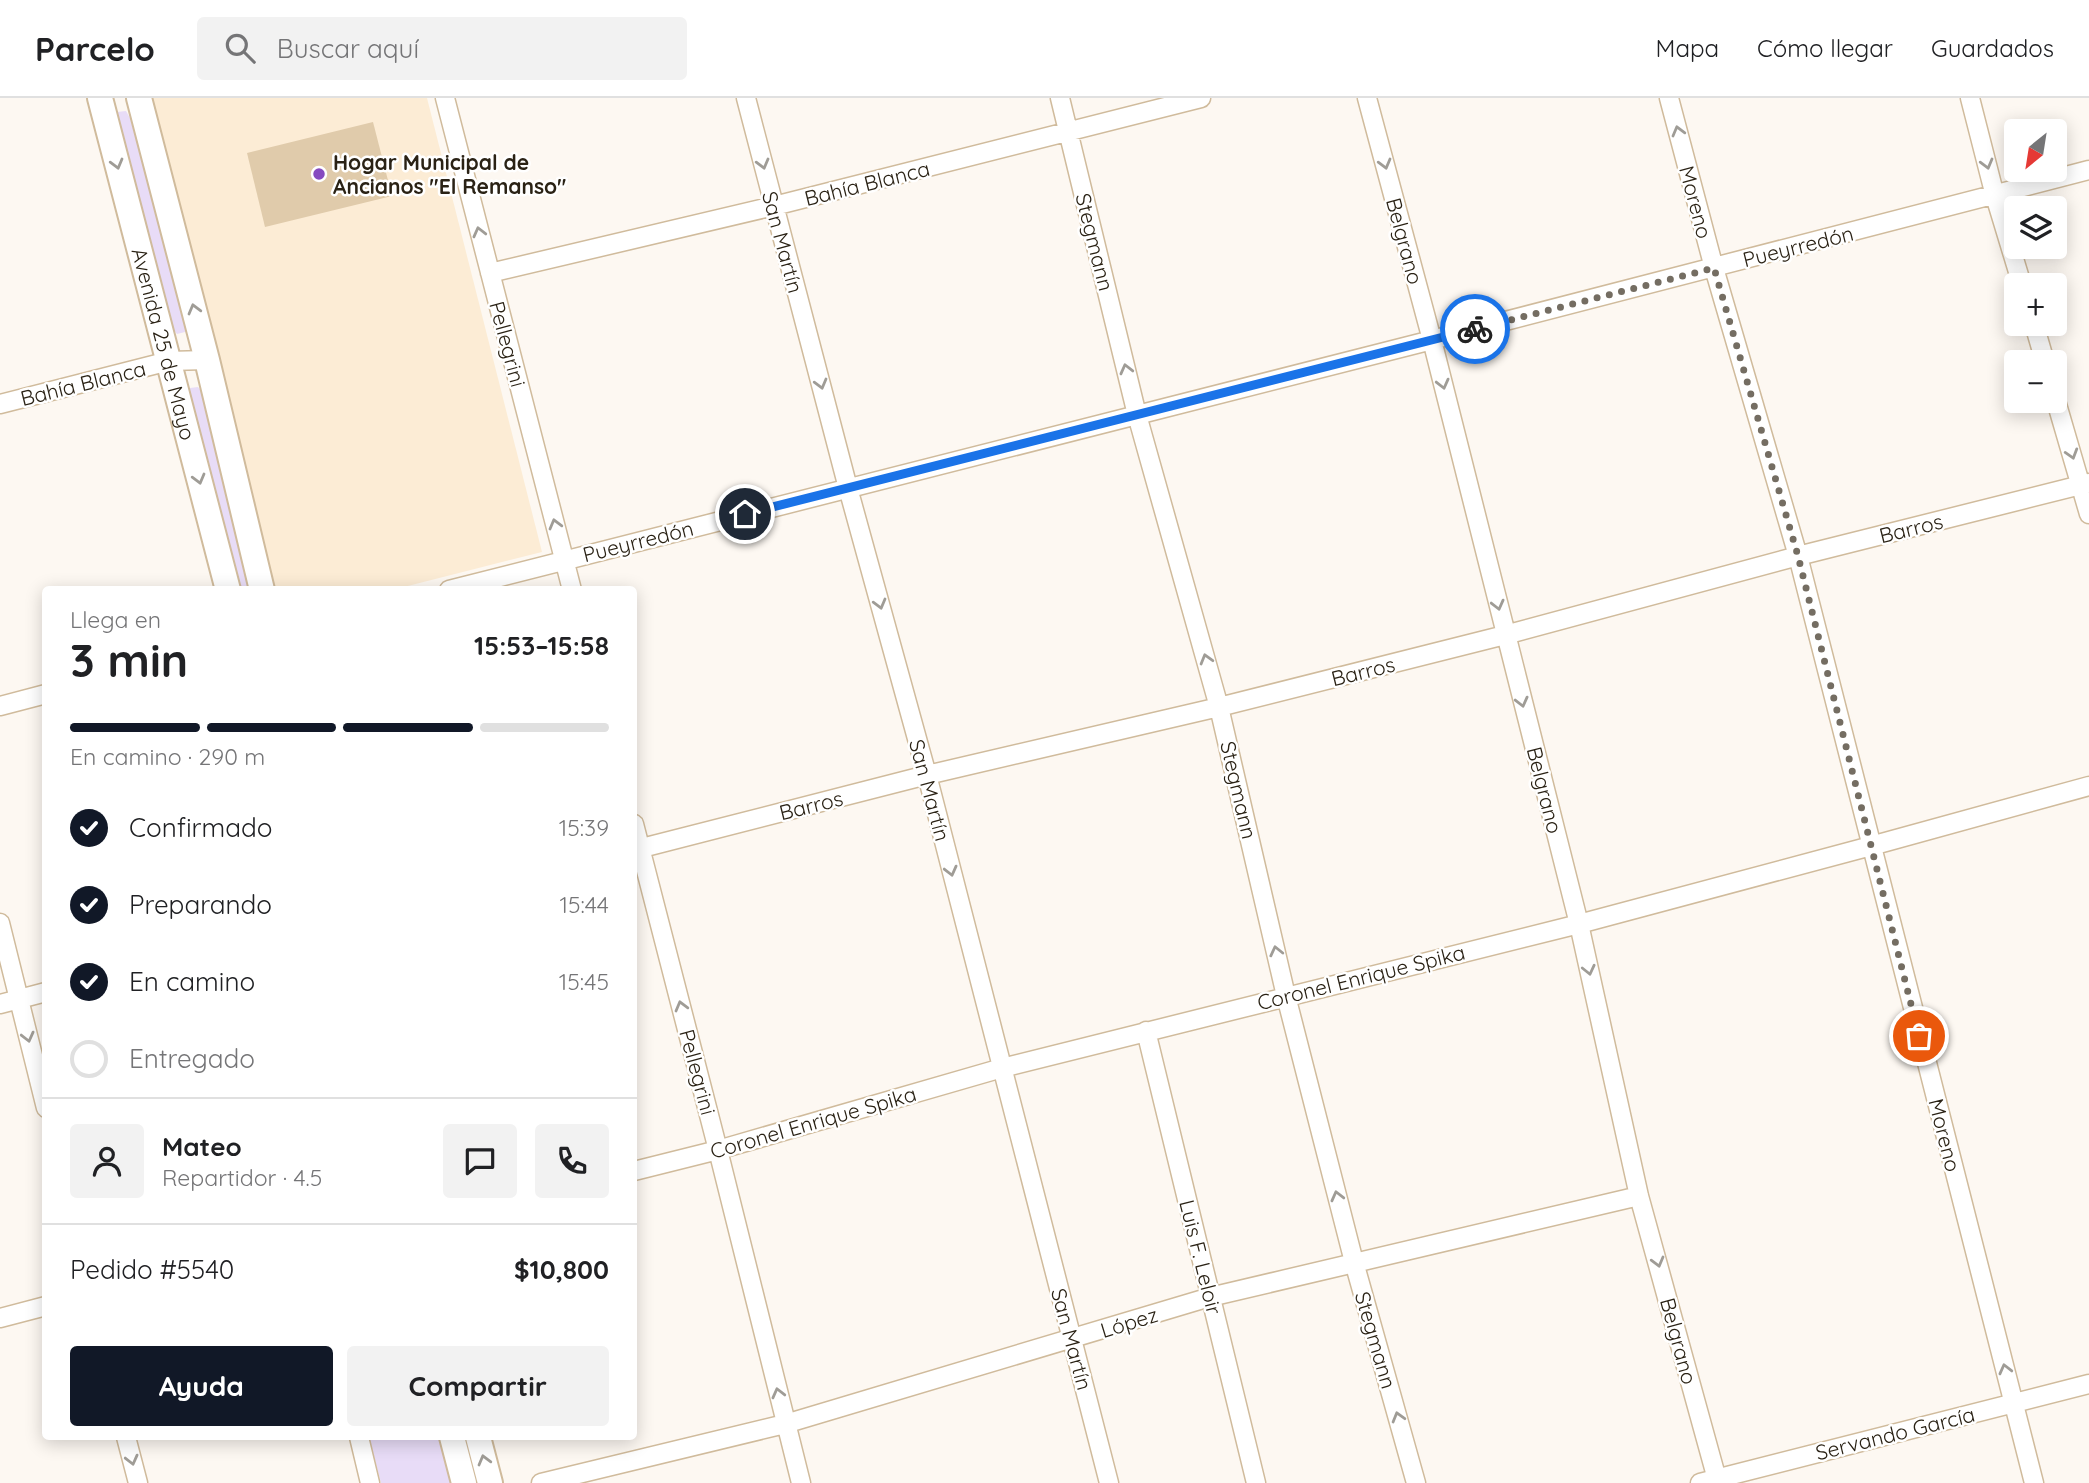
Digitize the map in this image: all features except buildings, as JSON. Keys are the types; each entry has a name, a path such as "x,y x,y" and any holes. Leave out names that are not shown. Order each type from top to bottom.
{"main road":[{"name":"Avenida 25 de Mayo","path":"100,98 227,586"},
{"name":"Avenida 25 de Mayo","path":"139,98 207,360 261,586"},
{"path":"453,1440 464,1483"},
{"path":"479,1440 490,1483"}],"street":[{"name":"Pellegrini","path":"445,98 571,586"},
{"name":"San Martín","path":"746,98 848,488 927,775 1109,1483"},
{"name":"Stegmann","path":"1060,98 1137,415 1219,707 1286,996 1354,1262 1416,1483"},
{"name":"Bahía Blanca","path":"490,273 774,206 1201,98"},
{"name":"Belgrano","path":"1367,98 1432,341 1579,924 1639,1196 1712,1481"},
{"name":"Moreno","path":"1669,98 1714,268 1798,556 2034,1483"},
{"path":"1970,98 2018,273"},
{"name":"Pueyrredón","path":"464,586 1432,341 2089,170"},
{"name":"Bahía Blanca","path":"0,404 169,361 207,360"},
{"path":"2061,413 2085,484 2089,514"},
{"name":"Barros","path":"637,849 927,775 1219,707 1505,635 1798,556 2085,484"},
{"path":"0,706 42,695"},
{"name":"Coronel Enrique Spika","path":"637,1170 719,1150 1002,1068 1579,924 2089,786"},
{"name":"Pellegrini","path":"637,849 719,1150 801,1483"},
{"path":"0,923 42,1092"},
{"path":"0,1004 42,993"},
{"name":"Luis F. Leloir","path":"1146,1031 1256,1483"},
{"name":"López","path":"541,1483 785,1424 1210,1297 1639,1196"},
{"path":"0,1318 42,1307"},
{"name":"Servando García","path":"1712,1481 2089,1384"},
{"path":"128,1440 138,1483"},
{"path":"360,1440 370,1483"}],"shaded area":[{"path":"149,98 427,98 542,552 408,586 273,586"},
{"path":"126,111 188,326 185,332 177,334 173,329 114,116 117,112"},
{"path":"198,387 203,393 256,586 241,586 187,392 190,388"},
{"path":"370,1440 441,1440 452,1483 381,1483"}],"way so far":[{"path":"1475,329 1714,268 1798,556 1919,1036"}],"place":[{"name":"Hogar Municipal de Ancianos \"El Remanso\"","path":"319,174"}],"route":[{"path":"745,514 1475,329"}]}
